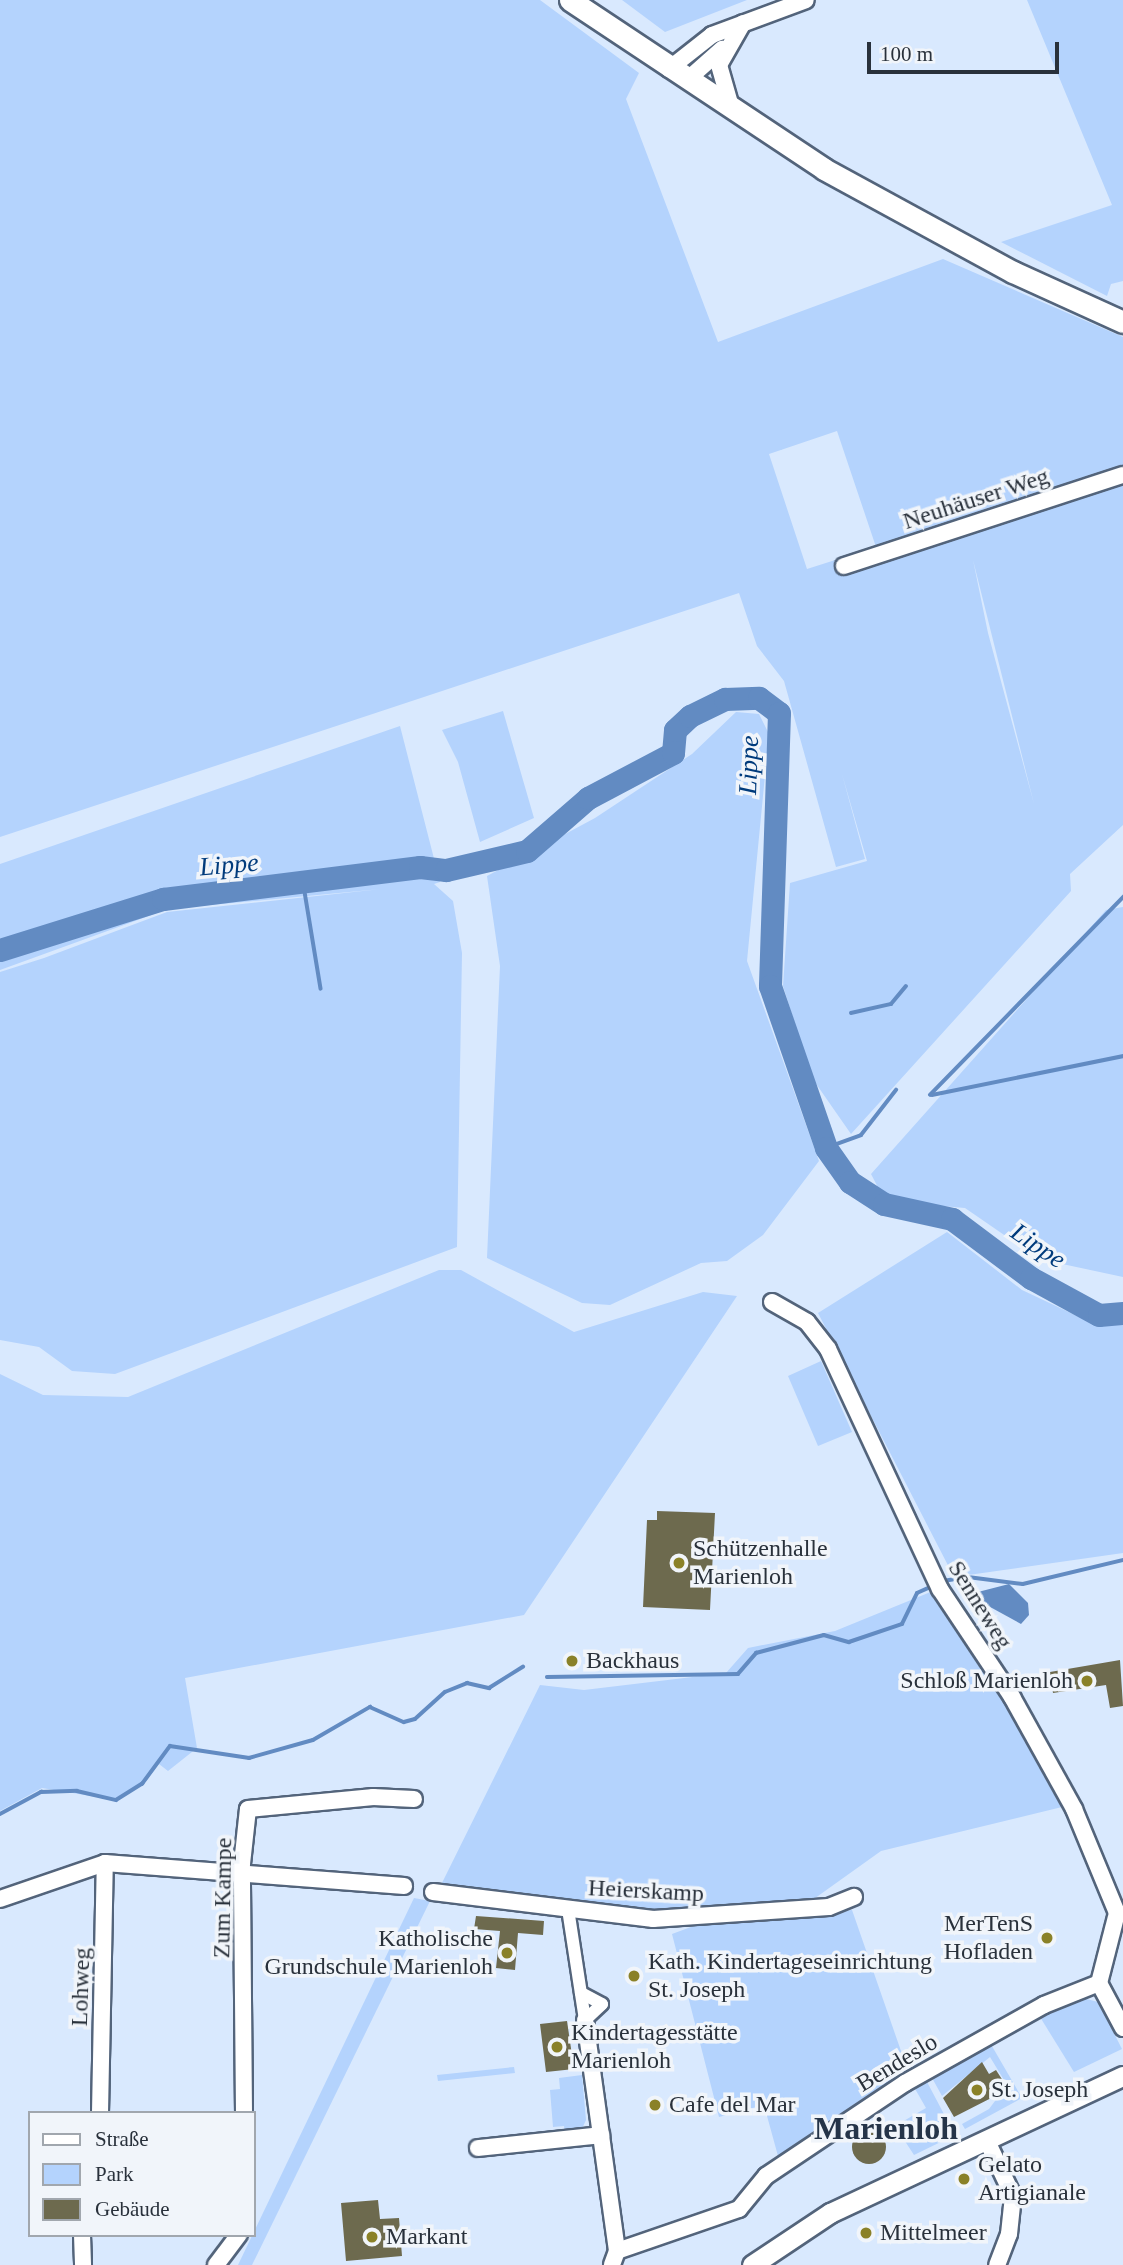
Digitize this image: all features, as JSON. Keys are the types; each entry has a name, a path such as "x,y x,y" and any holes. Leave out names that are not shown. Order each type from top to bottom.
{"main road":[{"path":"570,0 669,69 824,169 1013,272 1123,322"}],"street":[{"path":"669,69 712,35 806,0"},
{"path":"687,80 726,45 745,21"},
{"path":"726,45 719,65 731,109"},
{"name":"Neuhäuser Weg","path":"844,566 1123,475"},
{"name":"Senneweg","path":"772,1302 807,1321 828,1349 937,1583 1018,1708 1097,1860 1117,1913 1099,1983"},
{"name":"Zum Kampe","path":"244,2111 244,1872 248,1809 414,1799"},
{"path":"0,1899 105,1863 404,1886"},
{"name":"Lohweg","path":"100,2111 105,1863"},
{"name":"Heierskamp","path":"433,1892 568,1909 697,1919 829,1908 854,1897"},
{"path":"568,1909 586,2020 615,2258"},
{"path":"1099,1983 1123,2028"},
{"name":"Bendeslo","path":"615,2258 739,2209 766,2176 905,2083 1044,2005 1099,1983"},
{"path":"582,1993 602,2004 586,2020"},
{"path":"752,2265 807,2225 1123,2076"},
{"path":"478,2148 601,2134"},
{"path":"987,2140 1013,2196 1009,2234 997,2265"},
{"path":"82,2237 83,2265"},
{"path":"216,2265 237,2237"}],"green space":[{"path":"0,0 540,0 639,73 626,99 718,342 943,259 1123,337 1123,825 1070,874 1071,891 851,1134 812,1078 783,986 790,883 867,861 842,774 865,859 836,867 784,681 757,646 739,593 0,837","holes":["837,431 876,547 807,569 769,454","973,560 1034,804 988,633"]},
{"path":"622,0 747,0 665,32"},
{"path":"1027,0 1123,0 1123,281 1111,284 1107,296 1001,242 1112,205"},
{"path":"503,711 534,818 480,842 458,762 442,730"},
{"path":"736,712 759,714 769,734 747,961 819,1161 763,1235 727,1261 701,1263 610,1305 582,1303 487,1258 500,966 487,876 595,818 692,754"},
{"path":"400,726 440,882 434,884 453,901 462,953 457,1247 115,1374 72,1371 39,1347 0,1340 0,972 167,912 381,889 168,909 0,970 0,864"},
{"path":"1123,907 1123,1277 1039,1259 965,1208 885,1201 871,1174 1106,910"},
{"path":"947,1232 1022,1290 1092,1323 1123,1321 1123,1553 954,1577 818,1313"},
{"path":"439,1270 461,1270 574,1332 703,1292 737,1296 524,1615 185,1678 197,1748 168,1771 159,1764 143,1785 115,1800 42,1788 0,1811 0,1374 43,1395 128,1397"},
{"path":"821,1361 852,1432 818,1446 788,1376"},
{"path":"933,1591 1012,1711 1062,1807 881,1851 811,1901 653,1913 440,1887 540,1685 584,1690 726,1673 748,1648 835,1631"},
{"path":"414,1898 430,1901 252,2265 238,2265 251,2237 256,2237 256,2227"},
{"path":"852,1910 909,2074 778,2156 764,2105 719,2117 672,1934 699,1924"},
{"path":"1079,1997 1098,2002 1122,2049 1074,2072 1040,2017"},
{"path":"989,2041 1022,2098 965,2129 962,2124 989,2109 1007,2085 990,2057 942,2096 931,2076"},
{"path":"514,2067 515,2073 438,2081 437,2075"},
{"path":"582,2075 586,2120 580,2133 565,2134 564,2126 553,2127 550,2090 560,2089 559,2078"},
{"path":"926,2080 955,2135 914,2155 895,2126 926,2108 914,2087"}],"shaded area":[{"path":"1009,1584 1028,1603 1029,1615 1021,1624 981,1602 978,1592"}],"building":[{"name":"Schützenhalle Marienloh","path":"657,1511 715,1513 710,1610 643,1607 647,1520 657,1520"},
{"name":"Schloß Marienloh","path":"1120,1660 1123,1706 1110,1708 1106,1685 1053,1693 1050,1672"},
{"name":"Katholische Grundschule Marienloh","path":"476,1916 544,1921 543,1935 518,1933 515,1970 496,1968 500,1931 474,1929"},
{"name":"Kindertagesstätte Marienloh","path":"567,2021 574,2069 546,2072 540,2024"},
{"name":"St. Joseph","path":"982,2062 989,2074 996,2070 1005,2084 1001,2093 954,2117 943,2098"},
{"path":"869,2130 881,2135 886,2147 881,2159 869,2164 857,2159 852,2147 857,2135"},
{"name":"Markant","path":"378,2200 380,2219 399,2218 402,2256 346,2261 341,2203"}],"waterway":[{"name":"Lippe","path":"0,950 163,899 420,867 446,870 527,851 588,798 673,753 675,730 690,716 725,699 759,698 779,713 770,986 826,1148 850,1182 884,1204 952,1219 1031,1278 1099,1315 1123,1313"},
{"path":"304,886 321,989"},
{"path":"930,1095 1123,897"},
{"path":"851,1013 891,1004 906,986"},
{"path":"932,1095 1123,1056"},
{"path":"826,1148 861,1135 896,1090"},
{"path":"943,1581 968,1577 1023,1584 1123,1560"},
{"path":"547,1677 738,1674 756,1653 824,1635 849,1642 902,1624 917,1593 933,1586"},
{"path":"0,1814 41,1792 77,1791 116,1800 142,1784 170,1746 249,1758 313,1740 370,1707 404,1722 415,1719 445,1692 467,1683 489,1688 523,1667"}],"place":[{"name":"Schützenhalle Marienloh","path":"679,1563"},
{"name":"Backhaus","path":"572,1661"},
{"name":"Schloß Marienloh","path":"1087,1681"},
{"name":"MerTenS Hofladen","path":"1047,1938"},
{"name":"Katholische Grundschule Marienloh","path":"507,1953"},
{"name":"Kath. Kindertageseinrichtung St. Joseph","path":"634,1976"},
{"name":"Kindertagesstätte Marienloh","path":"557,2047"},
{"name":"St. Joseph","path":"977,2090"},
{"name":"Cafe del Mar","path":"655,2105"},
{"name":"Gelato Artigianale","path":"964,2179"},
{"name":"Mittelmeer","path":"866,2233"},
{"name":"Markant","path":"372,2237"}],"district":[{"name":"Marienloh","path":"886,2128"}]}
